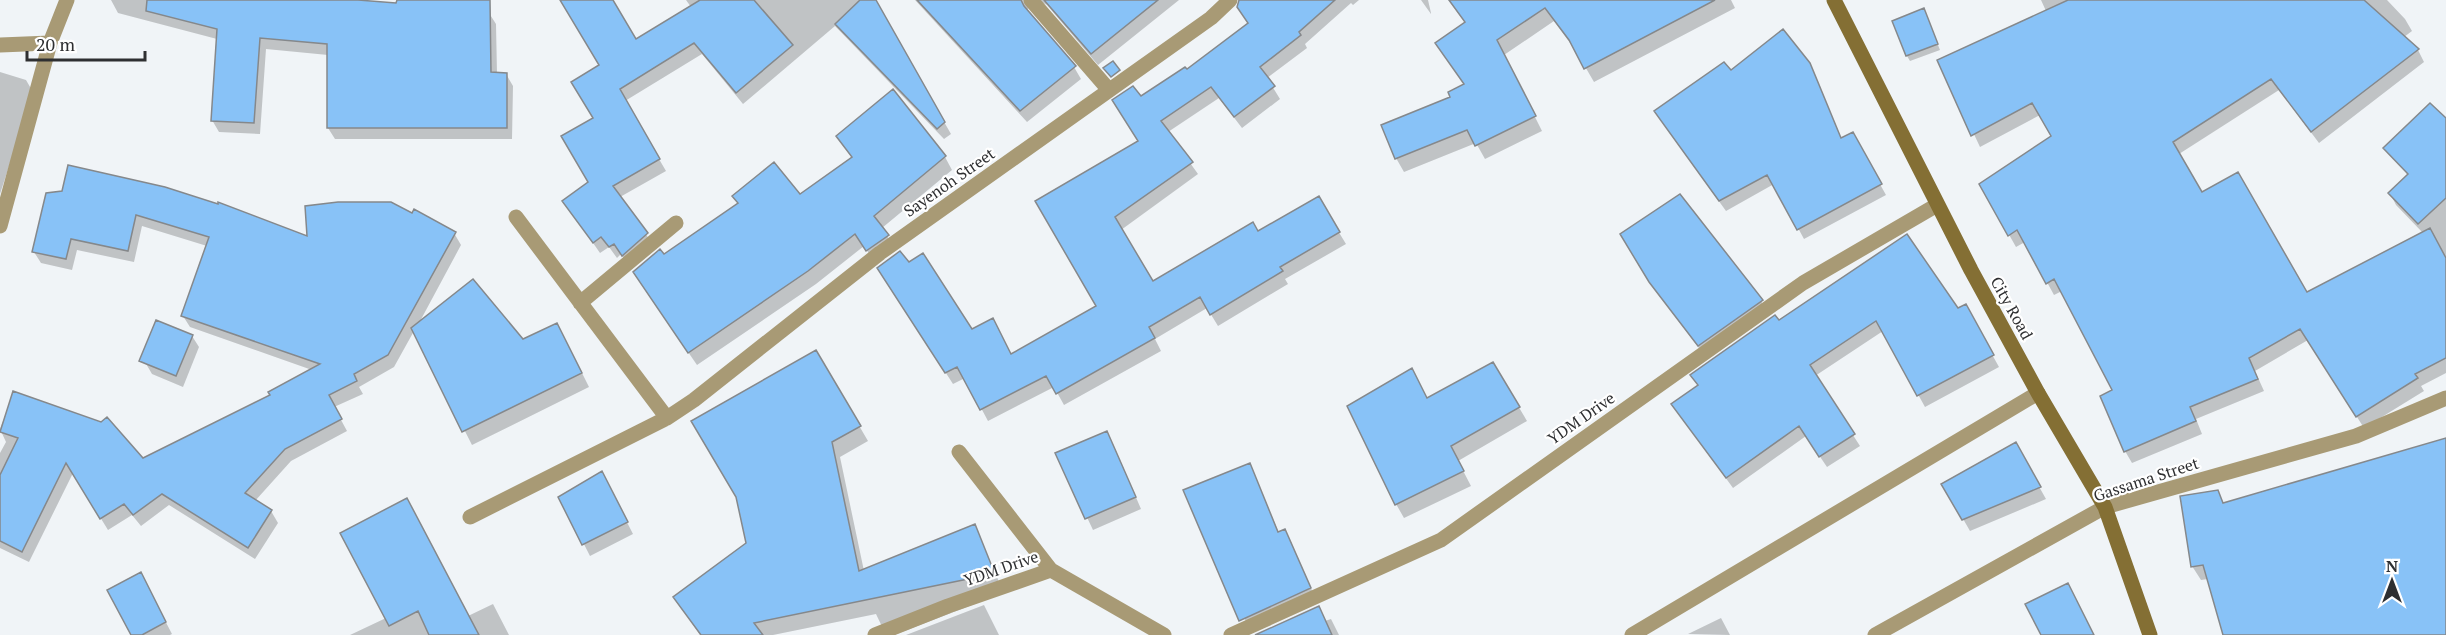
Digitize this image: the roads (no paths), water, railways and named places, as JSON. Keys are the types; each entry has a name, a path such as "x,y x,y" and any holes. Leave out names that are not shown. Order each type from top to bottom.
{"main road":[{"name":"City Road","path":"1834,0 1937,205 2038,393 2105,507 2150,635"}],"street":[{"path":"0,226 50,43 67,0"},
{"path":"1032,0 1109,90"},
{"name":"Sayenoh Street","path":"470,517 667,418 694,400 880,253 1210,18 1230,0"},
{"path":"0,45 50,43"},
{"name":"YDM Drive","path":"1231,635 1441,540 1803,283 1937,205"},
{"path":"516,217 667,418"},
{"path":"580,303 676,223"},
{"path":"1632,635 2038,393"},
{"name":"Gassama Street","path":"1875,635 2105,507 2356,436 2446,398"},
{"path":"959,452 1051,570"},
{"name":"YDM Drive","path":"875,635 948,606 1051,570 1164,635"}]}
